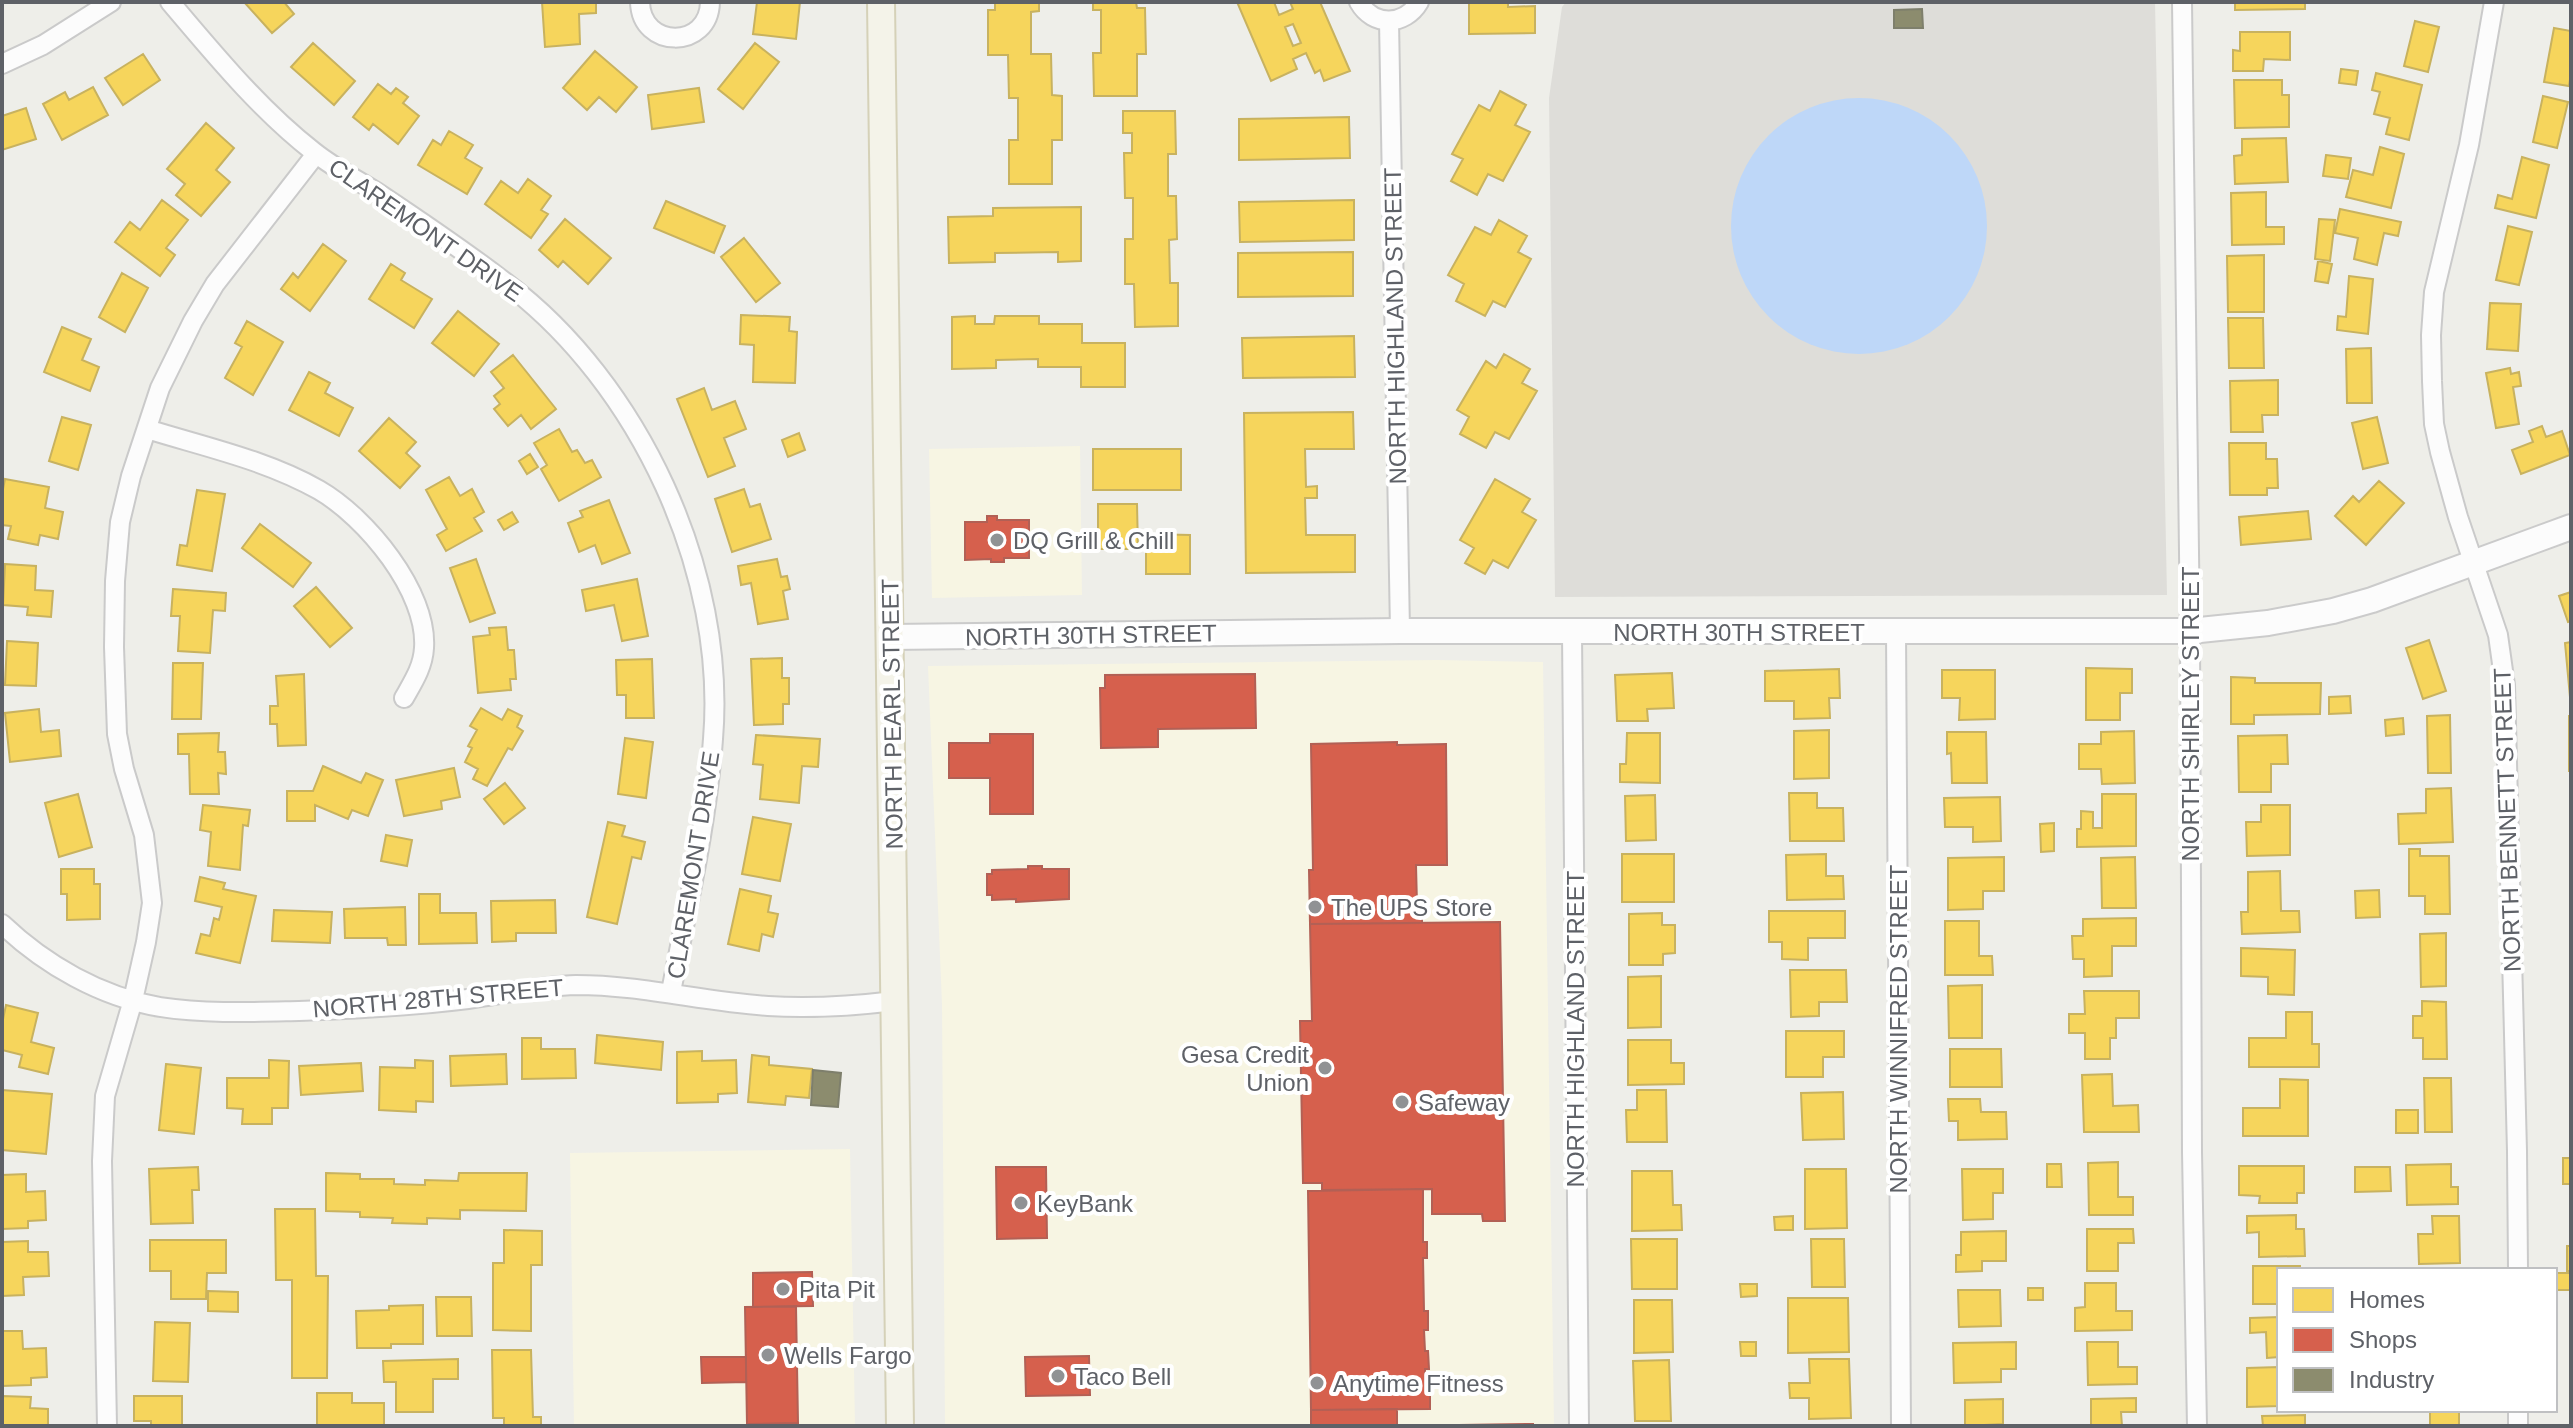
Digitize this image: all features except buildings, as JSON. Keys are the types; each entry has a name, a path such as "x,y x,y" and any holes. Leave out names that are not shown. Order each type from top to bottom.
{"main road":[{"name":"NORTH PEARL STREET","path":"881,2 900,1426"},
{"name":"NORTH 30TH STREET","path":"891,637 1400,631 2190,631 2268,623 2372,600 2571,527"}],"street":[{"path":"2,64 43,45 111,2"},
{"name":"CLAREMONT DRIVE","path":"170,2 249,94 316,154 384,197 508,284 544,315 603,383 656,464 684,531 697,577 708,630 713,676 714,736 706,805 671,992"},
{"path":"640,2 649,28 669,38 680,38 700,28 707,19 710,2"},
{"path":"1359,2 1369,15 1389,21 1409,15 1419,2"},
{"name":"NORTH SHIRLEY STREET","path":"2182,2 2197,1426"},
{"name":"NORTH BENNETT STREET","path":"2494,2 2469,145 2434,292 2431,335 2437,438 2454,504 2498,635 2507,707 2518,1268"},
{"name":"NORTH HIGHLAND STREET","path":"1389,21 1400,631"},
{"path":"107,1426 102,1161 105,1096 133,1000 150,916 150,874 144,835 117,734 115,581 120,522 131,476 160,388 175,355 215,284 316,154"},
{"path":"147,429 288,475 322,492 343,507 368,532 403,577 422,621 424,646 421,662 404,698"},
{"name":"NORTH WINNIFRED STREET","path":"1896,631 1901,1426"},
{"name":"NORTH HIGHLAND STREET","path":"1572,633 1579,1426"},
{"name":"NORTH 28TH STREET","path":"2,924 27,948 58,968 93,986 160,1007 255,1012 408,1005 552,986 603,986 671,992 767,1006 841,1007 895,1001"}],"shaded area":[{"path":"1566,2 2155,2 2167,595 1555,597 1549,98 1562,7"},
{"path":"1080,446 1082,595 932,598 929,449"},
{"path":"1437,660 1543,662 1554,1426 945,1426 942,1004 928,666"},
{"path":"850,1149 855,1426 574,1426 570,1153"}],"water":[{"path":"1859,98 1896,104 1919,113 1940,127 1958,145 1977,177 1987,226 1981,263 1972,286 1958,307 1940,325 1908,344 1859,354 1822,348 1799,339 1778,325 1760,307 1741,275 1731,226 1737,189 1746,166 1760,145 1778,127 1810,108"}],"place":[{"name":"DQ Grill & Chill","path":"997,540"},
{"name":"The UPS Store","path":"1315,907"},
{"name":"Gesa Credit Union","path":"1325,1068"},
{"name":"Safeway","path":"1402,1102"},
{"name":"KeyBank","path":"1021,1203"},
{"name":"Pita Pit","path":"783,1289"},
{"name":"Wells Fargo","path":"768,1355"},
{"name":"Taco Bell","path":"1058,1376"},
{"name":"Anytime Fitness","path":"1317,1383"}]}
